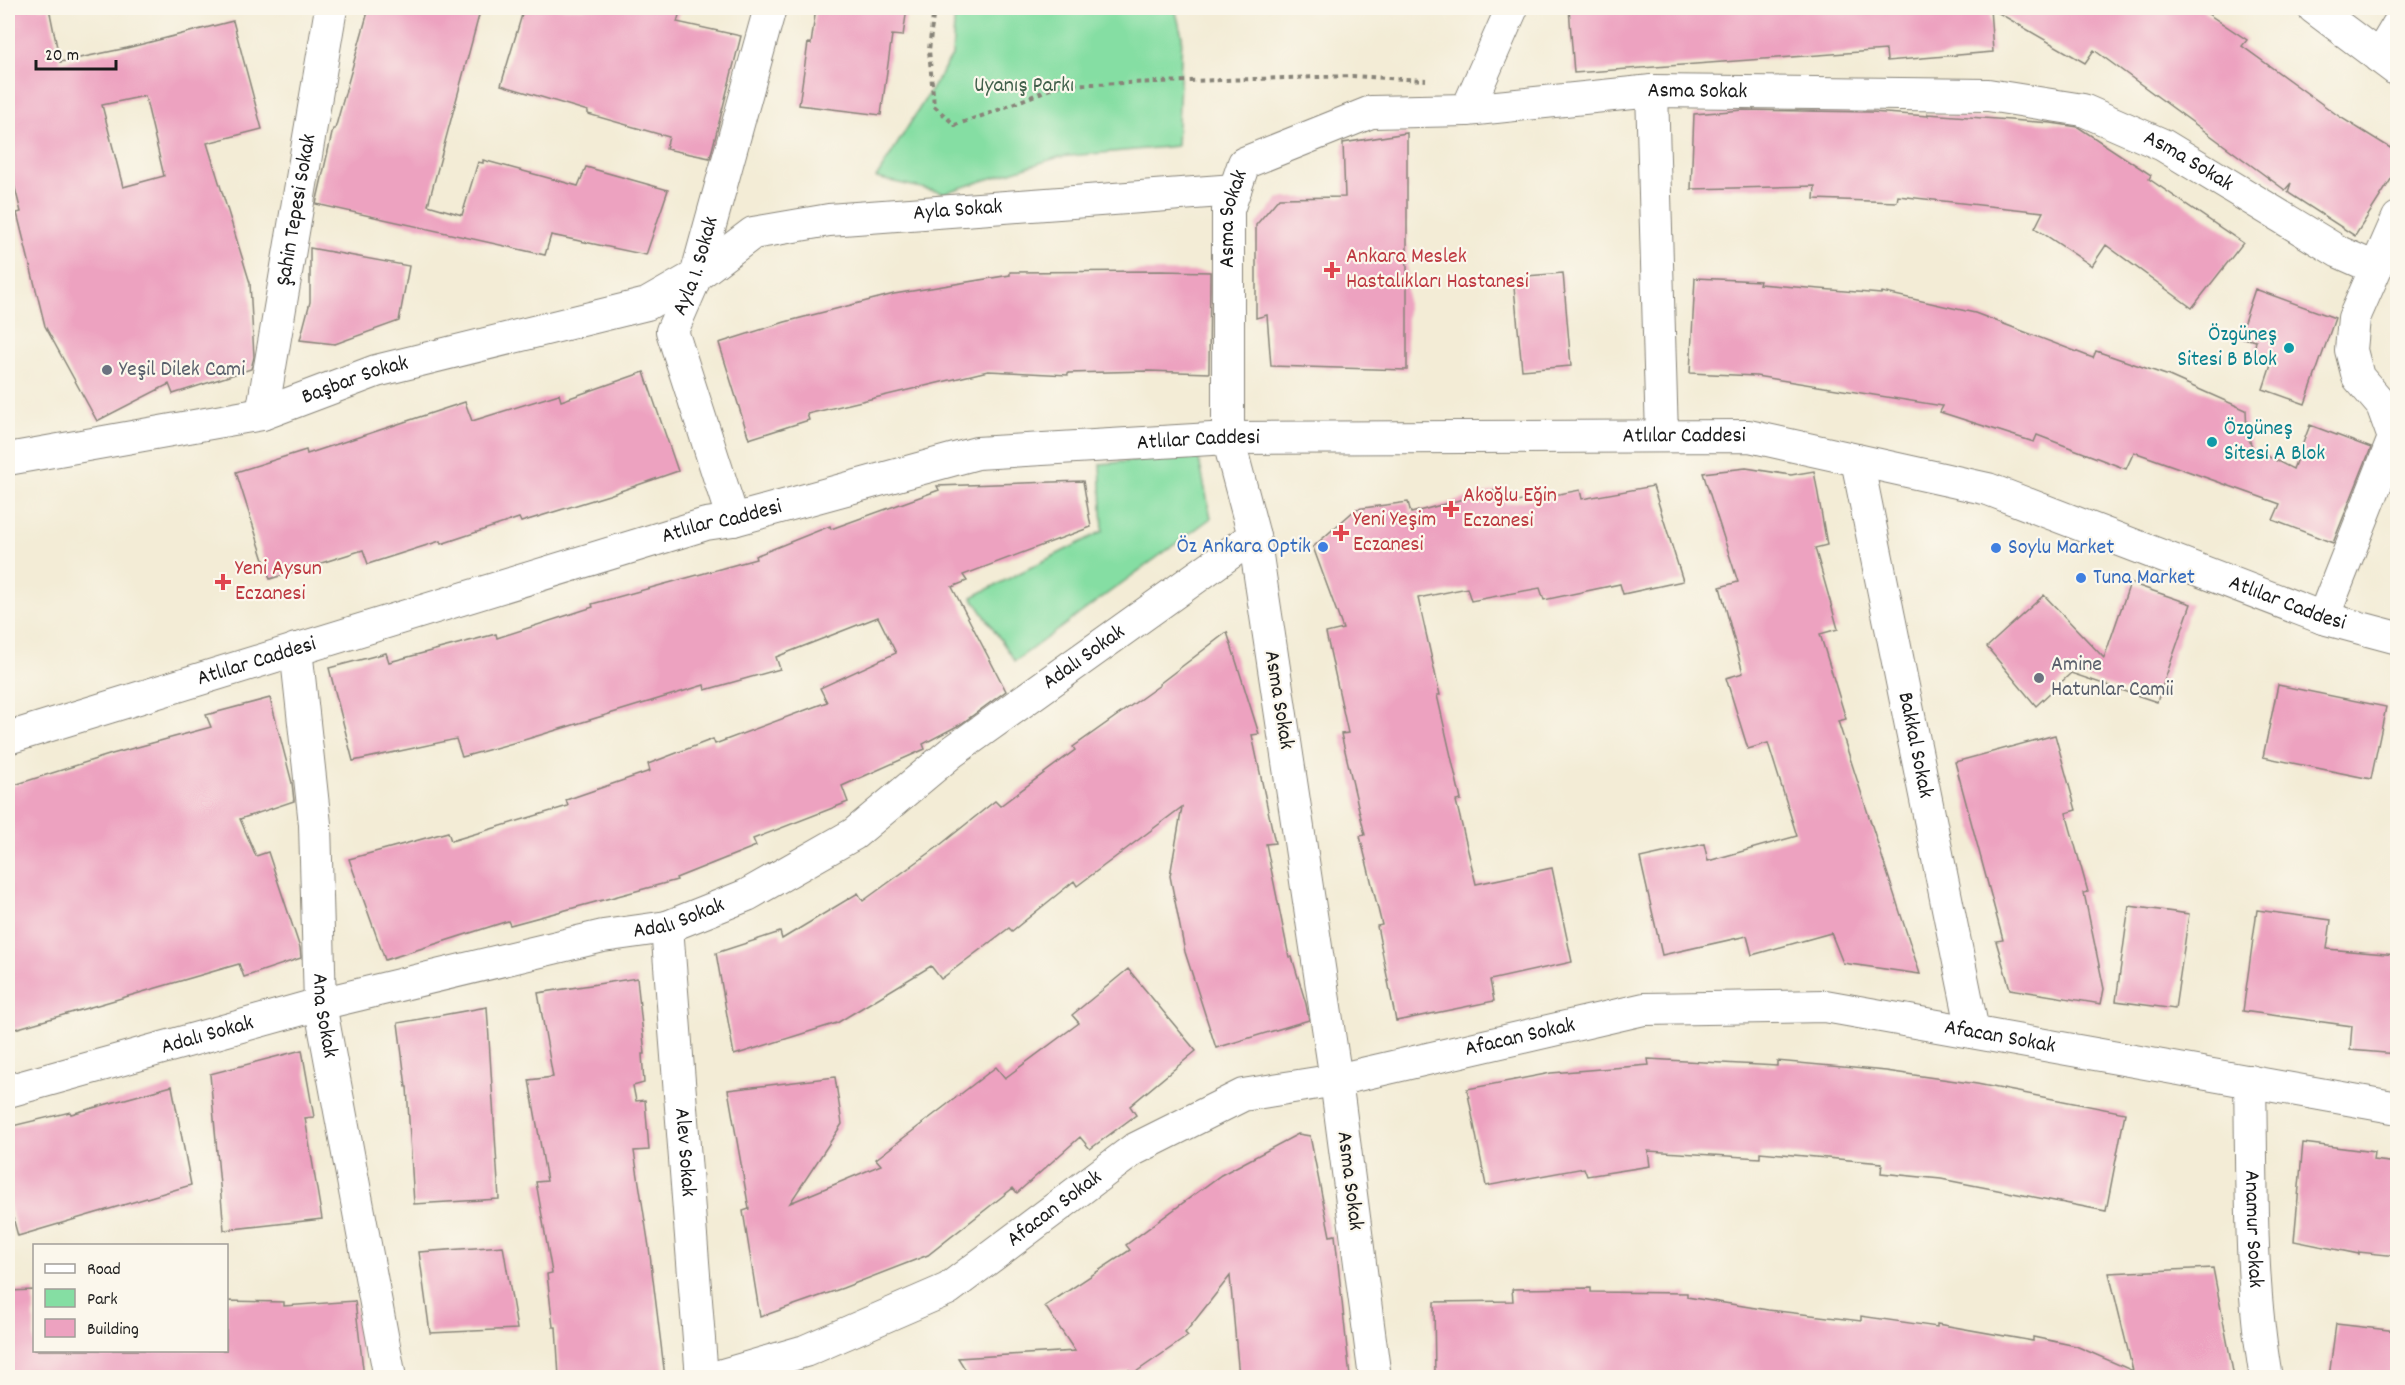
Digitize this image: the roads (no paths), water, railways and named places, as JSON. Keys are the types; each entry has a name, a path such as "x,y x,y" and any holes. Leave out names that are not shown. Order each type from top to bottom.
{"street":[{"name":"Şahin Tepesi Sokak","path":"262,414 331,8"},
{"name":"Ayla 1. Sokak","path":"733,520 672,332 696,276 770,8"},
{"path":"1467,110 1512,8"},
{"path":"2314,8 2388,64 2397,25"},
{"path":"1652,91 1662,436"},
{"name":"Asma Sokak","path":"1375,1377 1336,1080 1254,536 1228,438 1228,210 1244,163 1371,112 1467,110 1652,91 1988,95 2083,110 2163,145 2338,252 2375,267"},
{"name":"Ayla Sokak","path":"696,276 753,233 829,220 1235,190"},
{"path":"2323,618 2394,438 2382,405 2358,376 2351,350 2354,318 2397,218"},
{"name":"Başbar Sokak","path":"8,459 262,414 376,372 647,304 696,276"},
{"name":"Atlılar Caddesi","path":"8,738 706,524 733,520 977,453 1228,438 1749,436 1988,489 2323,618 2397,638"},
{"name":"Bakkal Sokak","path":"1857,459 1973,1031"},
{"name":"Adalı Sokak","path":"8,1091 320,1004 603,936 667,927 747,895 854,834 952,752 1254,536"},
{"name":"Ana Sokak","path":"296,649 315,824 320,1004 390,1377"},
{"name":"Alev Sokak","path":"667,927 702,1377"},
{"name":"Afacan Sokak","path":"712,1377 805,1351 948,1289 1133,1150 1243,1095 1336,1080 1644,1009 1825,1006 2397,1108"},
{"name":"Anamur Sokak","path":"2250,1081 2252,1210 2259,1337 2266,1377"}],"place":[{"name":"Ankara Meslek Hastalıkları Hastanesi","path":"1332,270"},
{"name":"Özgüneş Sitesi B Blok","path":"2289,348"},
{"name":"Yeşil Dilek Cami","path":"107,370"},
{"name":"Özgüneş Sitesi A Blok","path":"2212,442"},
{"name":"Akoğlu Eğin Eczanesi","path":"1451,509"},
{"name":"Yeni Yeşim Eczanesi","path":"1341,533"},
{"name":"Öz Ankara Optik","path":"1323,547"},
{"name":"Soylu Market","path":"1996,548"},
{"name":"Tuna Market","path":"2081,578"},
{"name":"Yeni Aysun Eczanesi","path":"223,582"},
{"name":"Amine Hatunlar Camii","path":"2039,678"}],"park label":[{"name":"Uyanış Parkı","path":"1024,86"}]}
